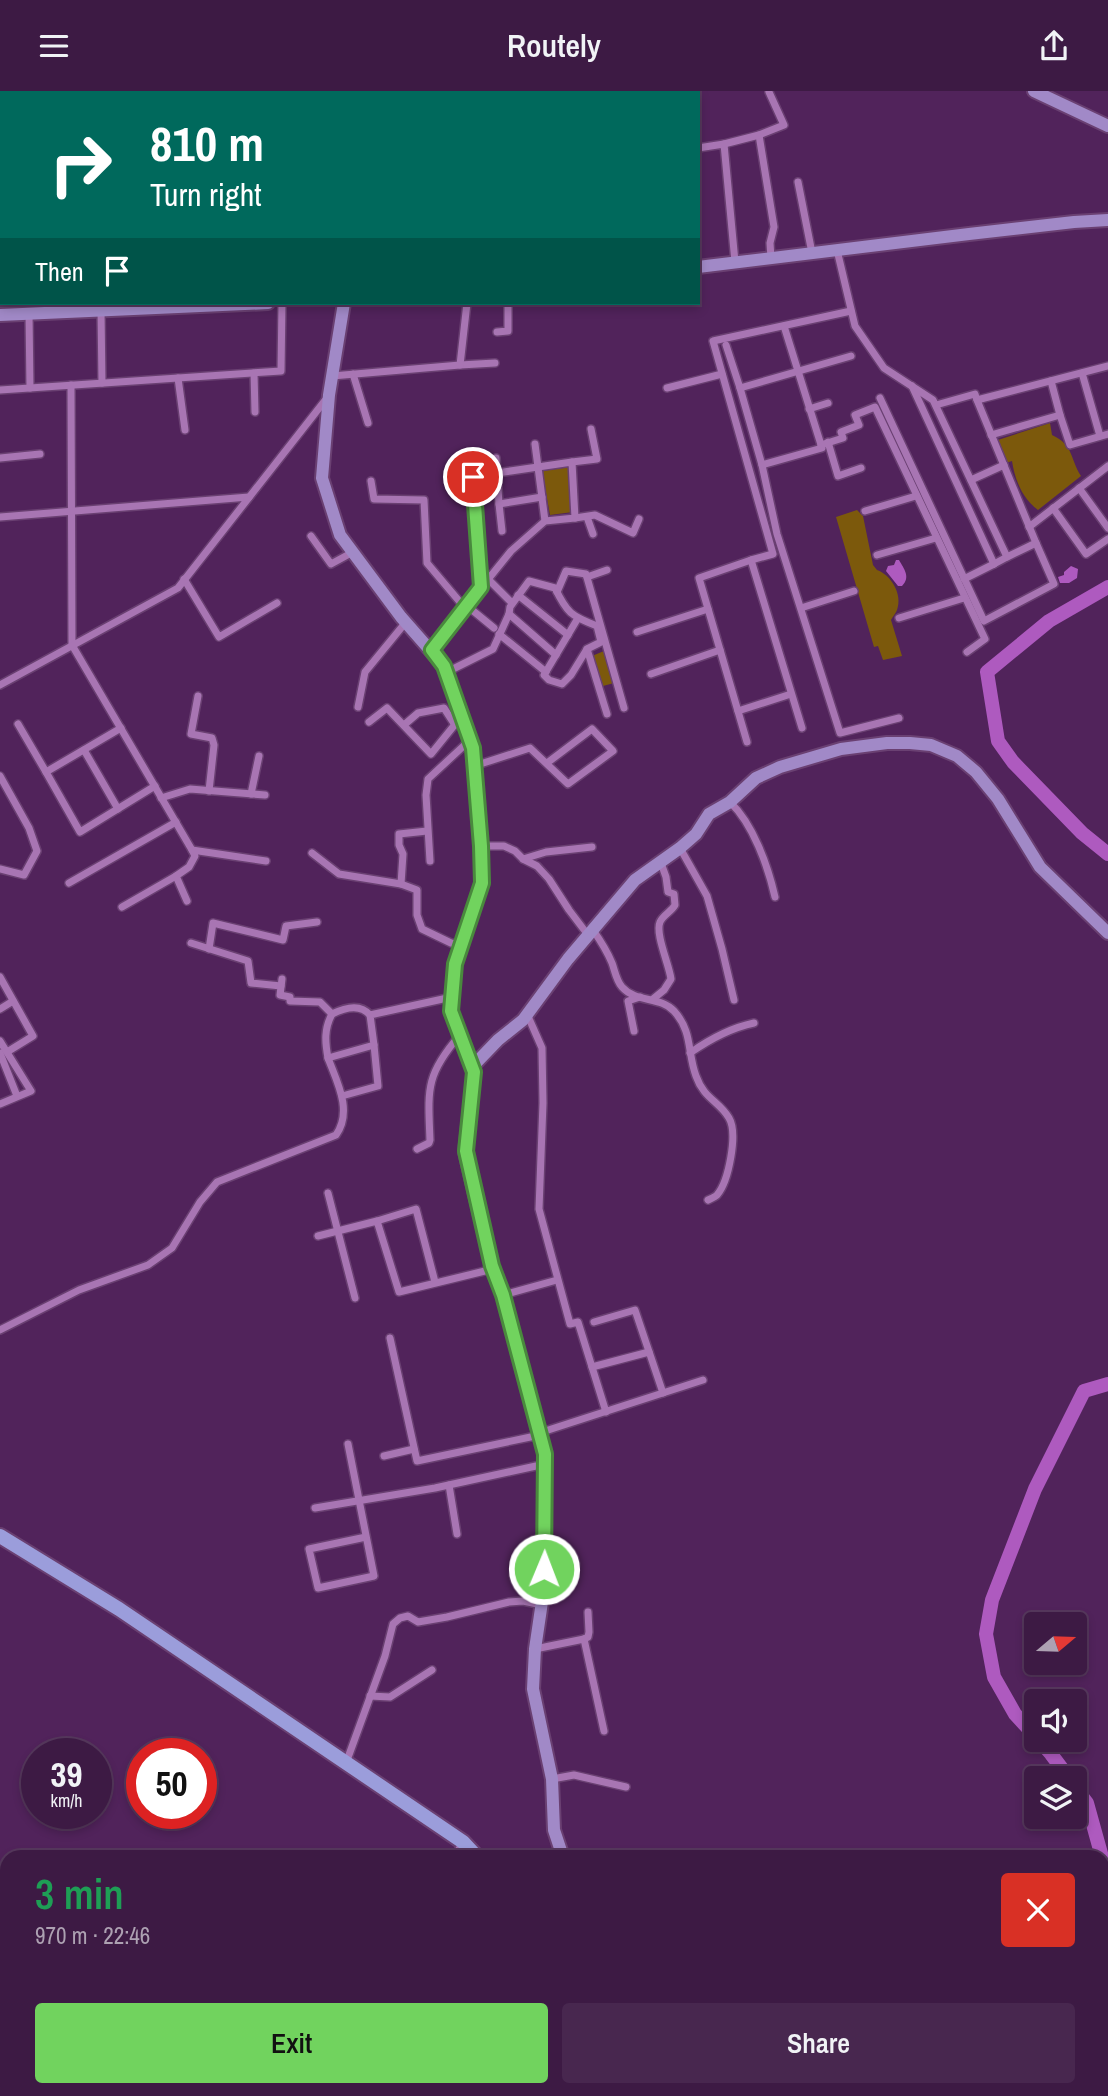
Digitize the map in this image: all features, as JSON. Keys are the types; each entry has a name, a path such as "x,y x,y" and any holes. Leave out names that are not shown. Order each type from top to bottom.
{"main road":[{"path":"1034,91 1108,125"},
{"path":"700,267 1061,223 1108,221"},
{"path":"0,315 29,314 60,308 101,311 125,306 156,305"},
{"path":"344,305 329,395 321,478 340,535 406,622 444,666 458,721 473,748 482,883 455,964 451,1011 474,1072 466,1151 493,1269 503,1295 540,1434 546,1467 542,1605 535,1649 533,1689 552,1779 554,1830 561,1850"},
{"path":"472,1067 498,1040 523,1020 568,958 635,880 696,834 709,814 730,802 756,778 780,767 841,749 887,743 931,745 957,756 976,772 998,799 1040,867 1108,933"},
{"path":"0,1536 119,1609 463,1842 470,1850"}],"street":[{"path":"700,148 759,135 783,125 769,93"},
{"path":"759,135 774,227 770,243 771,258"},
{"path":"724,144 735,262"},
{"path":"798,182 812,253"},
{"path":"837,250 855,326 884,368 933,400 1007,557"},
{"path":"0,390 281,371 282,305"},
{"path":"460,365 467,305"},
{"path":"497,332 508,331 508,305"},
{"path":"101,311 102,383"},
{"path":"747,741 699,577 773,554 713,341 851,311"},
{"path":"29,314 30,388"},
{"path":"784,326 809,409 838,477 861,468"},
{"path":"726,345 762,465 777,534 840,733 899,718"},
{"path":"740,388 851,356"},
{"path":"332,376 495,363"},
{"path":"977,400 1108,366"},
{"path":"254,373 255,412"},
{"path":"1051,381 1070,445 1104,435 1082,373"},
{"path":"353,374 368,423"},
{"path":"667,388 722,375"},
{"path":"178,378 185,430"},
{"path":"71,385 72,645 195,856 189,867 122,907"},
{"path":"911,385 994,564"},
{"path":"880,398 984,621 1054,584 975,394 936,405"},
{"path":"0,685 178,587 329,395"},
{"path":"809,409 828,403"},
{"path":"762,465 822,448 824,444 843,438 841,432 859,425 855,415 875,407 985,639 967,652"},
{"path":"991,435 1060,415"},
{"path":"497,473 597,459 592,429"},
{"path":"534,444 545,521"},
{"path":"0,458 40,454"},
{"path":"496,458 502,531"},
{"path":"572,462 576,518"},
{"path":"971,480 1004,465"},
{"path":"1029,527 1108,466"},
{"path":"473,477 481,587"},
{"path":"371,481 374,499 424,500 426,563 466,606 546,672"},
{"path":"1079,488 1108,529"},
{"path":"865,511 916,496"},
{"path":"0,517 249,497"},
{"path":"499,504 542,497"},
{"path":"1053,508 1086,554 1108,538"},
{"path":"432,650 511,551 545,521 595,515 633,533 639,519"},
{"path":"587,517 593,534"},
{"path":"311,536 331,564 353,552"},
{"path":"877,555 936,537"},
{"path":"964,579 1036,543"},
{"path":"751,560 802,728"},
{"path":"587,577 607,570"},
{"path":"557,592 566,571 586,574 624,708"},
{"path":"184,579 219,637 277,603"},
{"path":"488,579 512,603"},
{"path":"447,673 493,649 497,631 509,614 512,603 529,581 555,588 572,616 578,618 597,626 601,642 587,649 562,684 549,680 544,675 578,618"},
{"path":"801,608 854,591"},
{"path":"518,595 568,635"},
{"path":"899,618 964,598"},
{"path":"637,632 708,609"},
{"path":"509,614 556,655"},
{"path":"358,707 365,672 406,622"},
{"path":"587,649 607,714"},
{"path":"651,674 720,650"},
{"path":"738,711 791,694"},
{"path":"198,696 191,734 212,738 214,745 209,791"},
{"path":"369,722 387,708 432,754 458,721 444,708 418,713 404,725"},
{"path":"18,724 80,832 155,786"},
{"path":"46,772 121,728"},
{"path":"474,766 530,748 568,784 612,751 593,729 547,763"},
{"path":"430,861 426,795 428,779 470,740"},
{"path":"84,750 118,809"},
{"path":"251,794 259,756"},
{"path":"0,776 29,828 37,851 24,875 0,869"},
{"path":"161,798 190,789 265,795"},
{"path":"730,802 741,812 763,857 775,897"},
{"path":"69,883 176,822"},
{"path":"401,884 403,854 399,845 399,834 427,831"},
{"path":"481,846 504,846 537,866 569,910 607,953 625,990 667,1005 682,1022 690,1039 695,1075 701,1089 729,1118 734,1136 722,1185 718,1194 708,1200"},
{"path":"523,859 546,852 593,846"},
{"path":"680,848 707,896 734,1000"},
{"path":"192,850 266,860"},
{"path":"312,853 338,874 401,884 417,890 417,915 422,929 461,945"},
{"path":"653,999 664,990 671,979 658,929 661,919 675,905 674,894 668,892 661,863"},
{"path":"176,876 187,901"},
{"path":"209,949 213,923 283,940 286,926 317,922"},
{"path":"191,943 248,961 251,983 281,983 279,995 290,997 290,1001 320,1002 332,1014"},
{"path":"0,978 33,1036 4,1053"},
{"path":"370,1015 452,997"},
{"path":"634,1031 628,1001 640,997"},
{"path":"0,1009 13,1001"},
{"path":"0,1330 79,1290 148,1265 172,1248 217,1182 336,1135 344,1122 342,1096 328,1058 325,1037 327,1023 332,1014 349,1008 360,1008 367,1010 370,1015 378,1086 342,1096"},
{"path":"527,1014 542,1048 543,1130 539,1209 570,1324 578,1322 606,1412"},
{"path":"691,1053 708,1041 754,1023"},
{"path":"417,1149 430,1140 431,1078 439,1060 460,1035"},
{"path":"0,1041 17,1096"},
{"path":"328,1058 374,1045"},
{"path":"0,1104 31,1091 4,1053"},
{"path":"328,1193 355,1298"},
{"path":"318,1236 416,1209 435,1282"},
{"path":"377,1221 399,1292 493,1269"},
{"path":"503,1295 557,1280"},
{"path":"594,1322 635,1310 663,1393"},
{"path":"390,1338 417,1461 540,1434 703,1380"},
{"path":"592,1367 649,1352"},
{"path":"348,1444 374,1576 317,1588 309,1549 366,1537"},
{"path":"384,1456 414,1450"},
{"path":"315,1508 449,1485 536,1466 546,1467"},
{"path":"449,1485 457,1534"},
{"path":"346,1763 385,1656 393,1624 400,1618 408,1616 418,1622 509,1602 523,1601 542,1605"},
{"path":"535,1649 588,1637 588,1612"},
{"path":"584,1639 604,1731"},
{"path":"370,1696 390,1697 432,1670"},
{"path":"552,1779 574,1776 626,1787"},
{"path":"458,1850 463,1842"}],"shaded area":[{"path":"1050,423 1052,435 1068,448 1081,476 1038,510 1017,482 1012,461 1006,463 998,440"},
{"path":"571,467 573,512 550,515 542,471"},
{"path":"857,510 863,516 873,565 887,576 897,592 897,611 891,620 902,656 883,660 878,646 874,647 836,517"},
{"path":"899,560 906,573 902,586 898,586 886,571"},
{"path":"1071,566 1078,569 1077,578 1069,583 1060,583 1058,577 1064,575"},
{"path":"604,651 614,683 603,686 592,656"}],"waterway":[{"path":"1108,587 1049,621 987,672 998,741 1013,762 1082,833 1108,854"},
{"path":"1024,1724 1015,1714 994,1677 986,1634 992,1600 1035,1489 1084,1391 1108,1384"},
{"path":"1049,1752 1060,1766"},
{"path":"1087,1803 1100,1850"}],"route":[{"path":"473,477 481,587 432,650 444,666 473,748 481,846 482,883 455,964 451,1011 474,1072 466,1151 492,1266 503,1295 545,1454 544,1569"}]}
